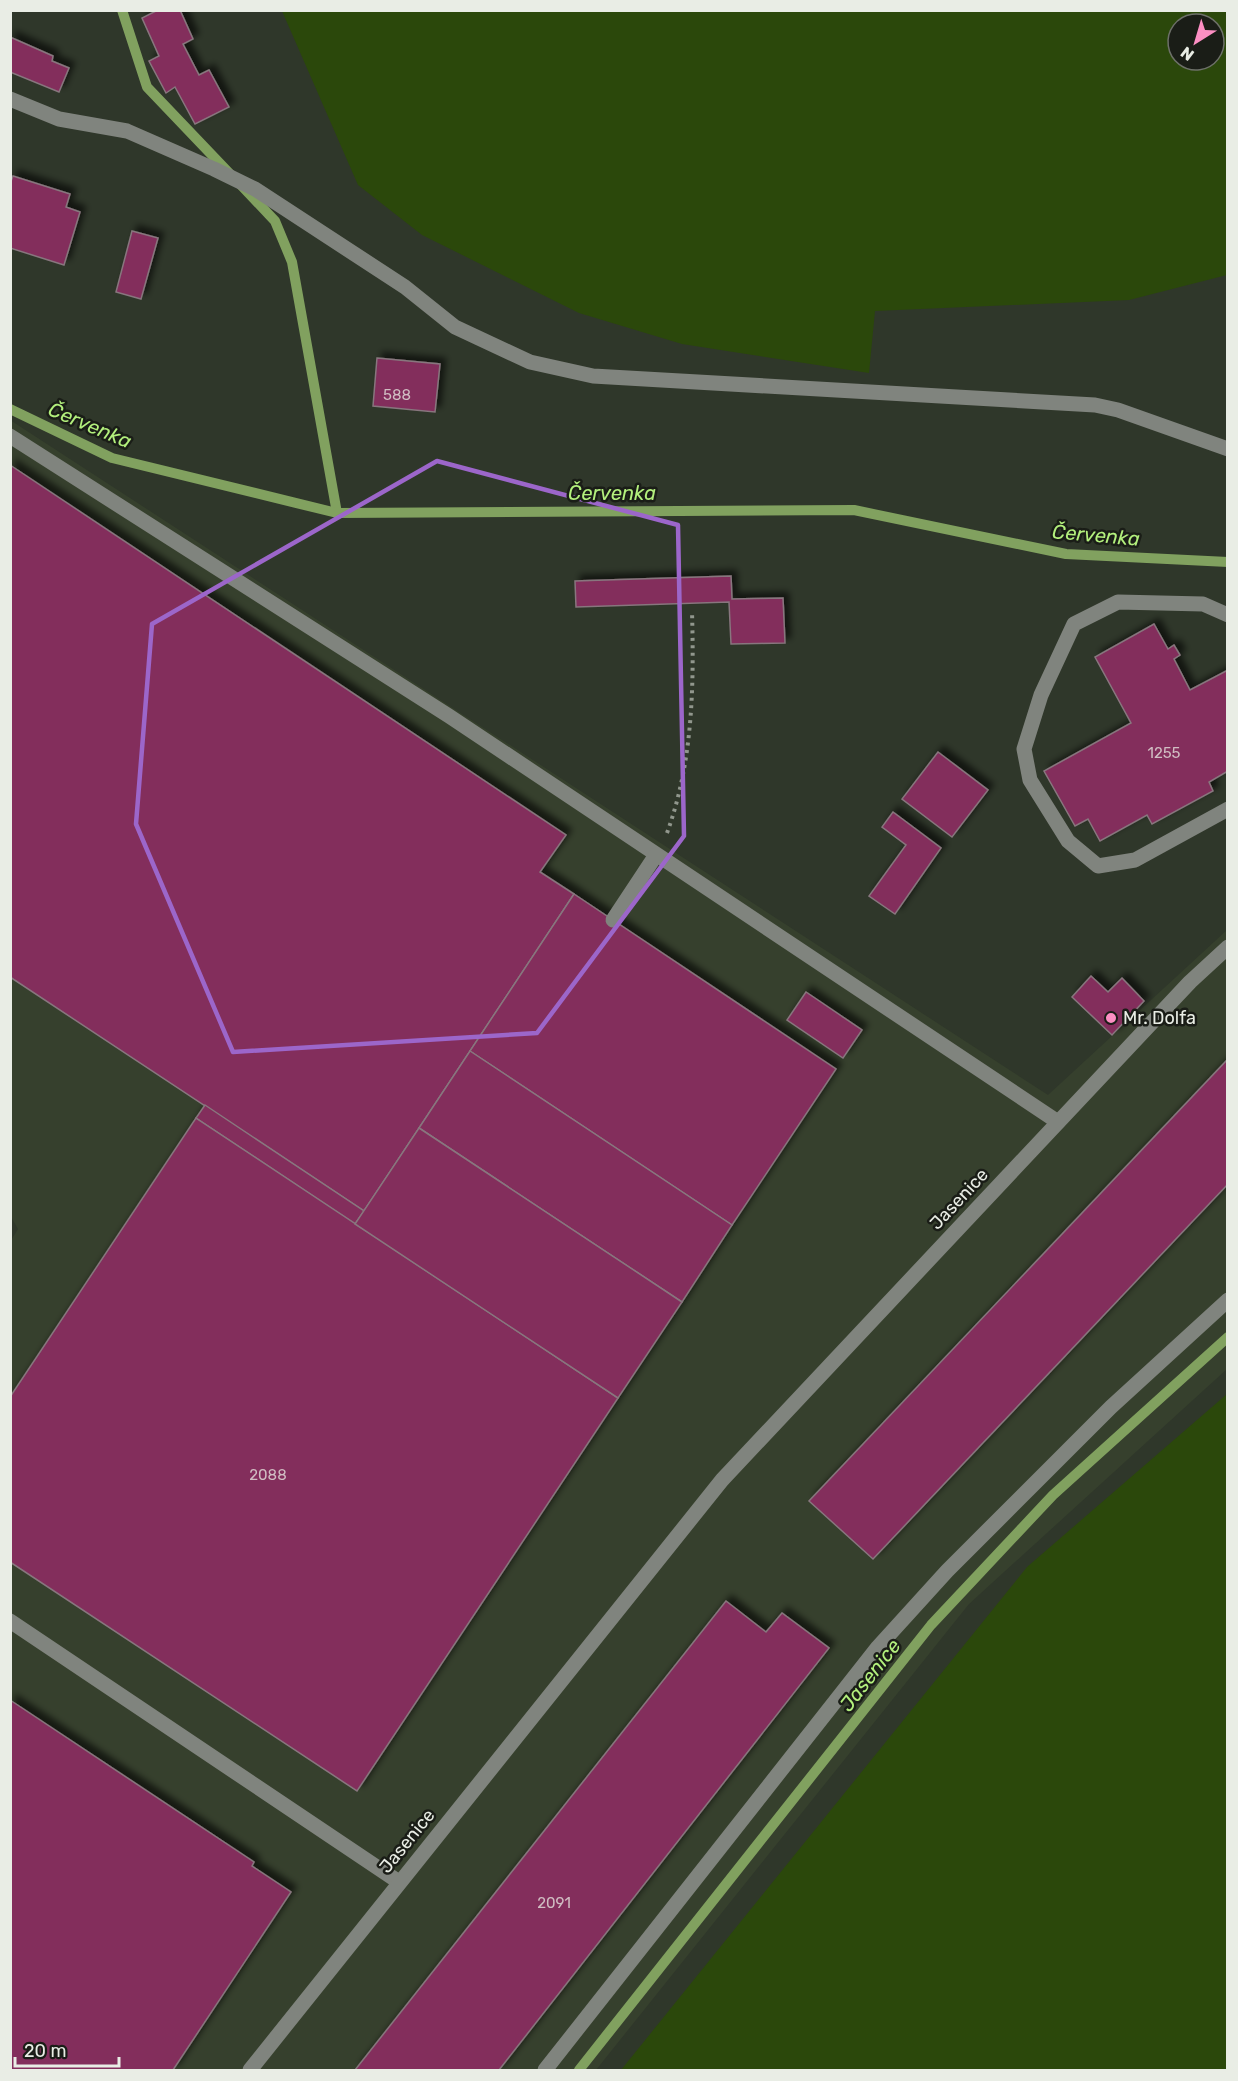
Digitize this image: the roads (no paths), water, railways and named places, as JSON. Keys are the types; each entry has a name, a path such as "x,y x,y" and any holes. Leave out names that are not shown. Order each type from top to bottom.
{"street":[{"path":"10,99 59,119 127,131 255,189 405,287 455,327 530,362 593,376 1095,405 1129,414 1227,449"},
{"path":"10,436 449,716 1058,1122"},
{"path":"1227,615 1203,604 1118,602 1074,624 1041,696 1024,749 1029,780 1068,841 1098,866 1135,860 1227,809"},
{"path":"613,920 656,855"},
{"name":"Jasenice","path":"250,2070 722,1480 1190,982 1227,948"},
{"path":"546,2070 878,1647 947,1571 1111,1407 1227,1300"},
{"path":"10,1621 399,1882"}],"waterway":[{"path":"122,10 147,87 230,174"},
{"path":"241,185 275,221 292,262 337,513"},
{"name":"Červenka","path":"10,409 112,458 337,513 854,510 1066,554 1228,562"},
{"name":"Jasenice","path":"579,2070 931,1625 1053,1495 1228,1337"}],"place":[{"name":"Mr. Dolfa","path":"1111,1018"}]}
